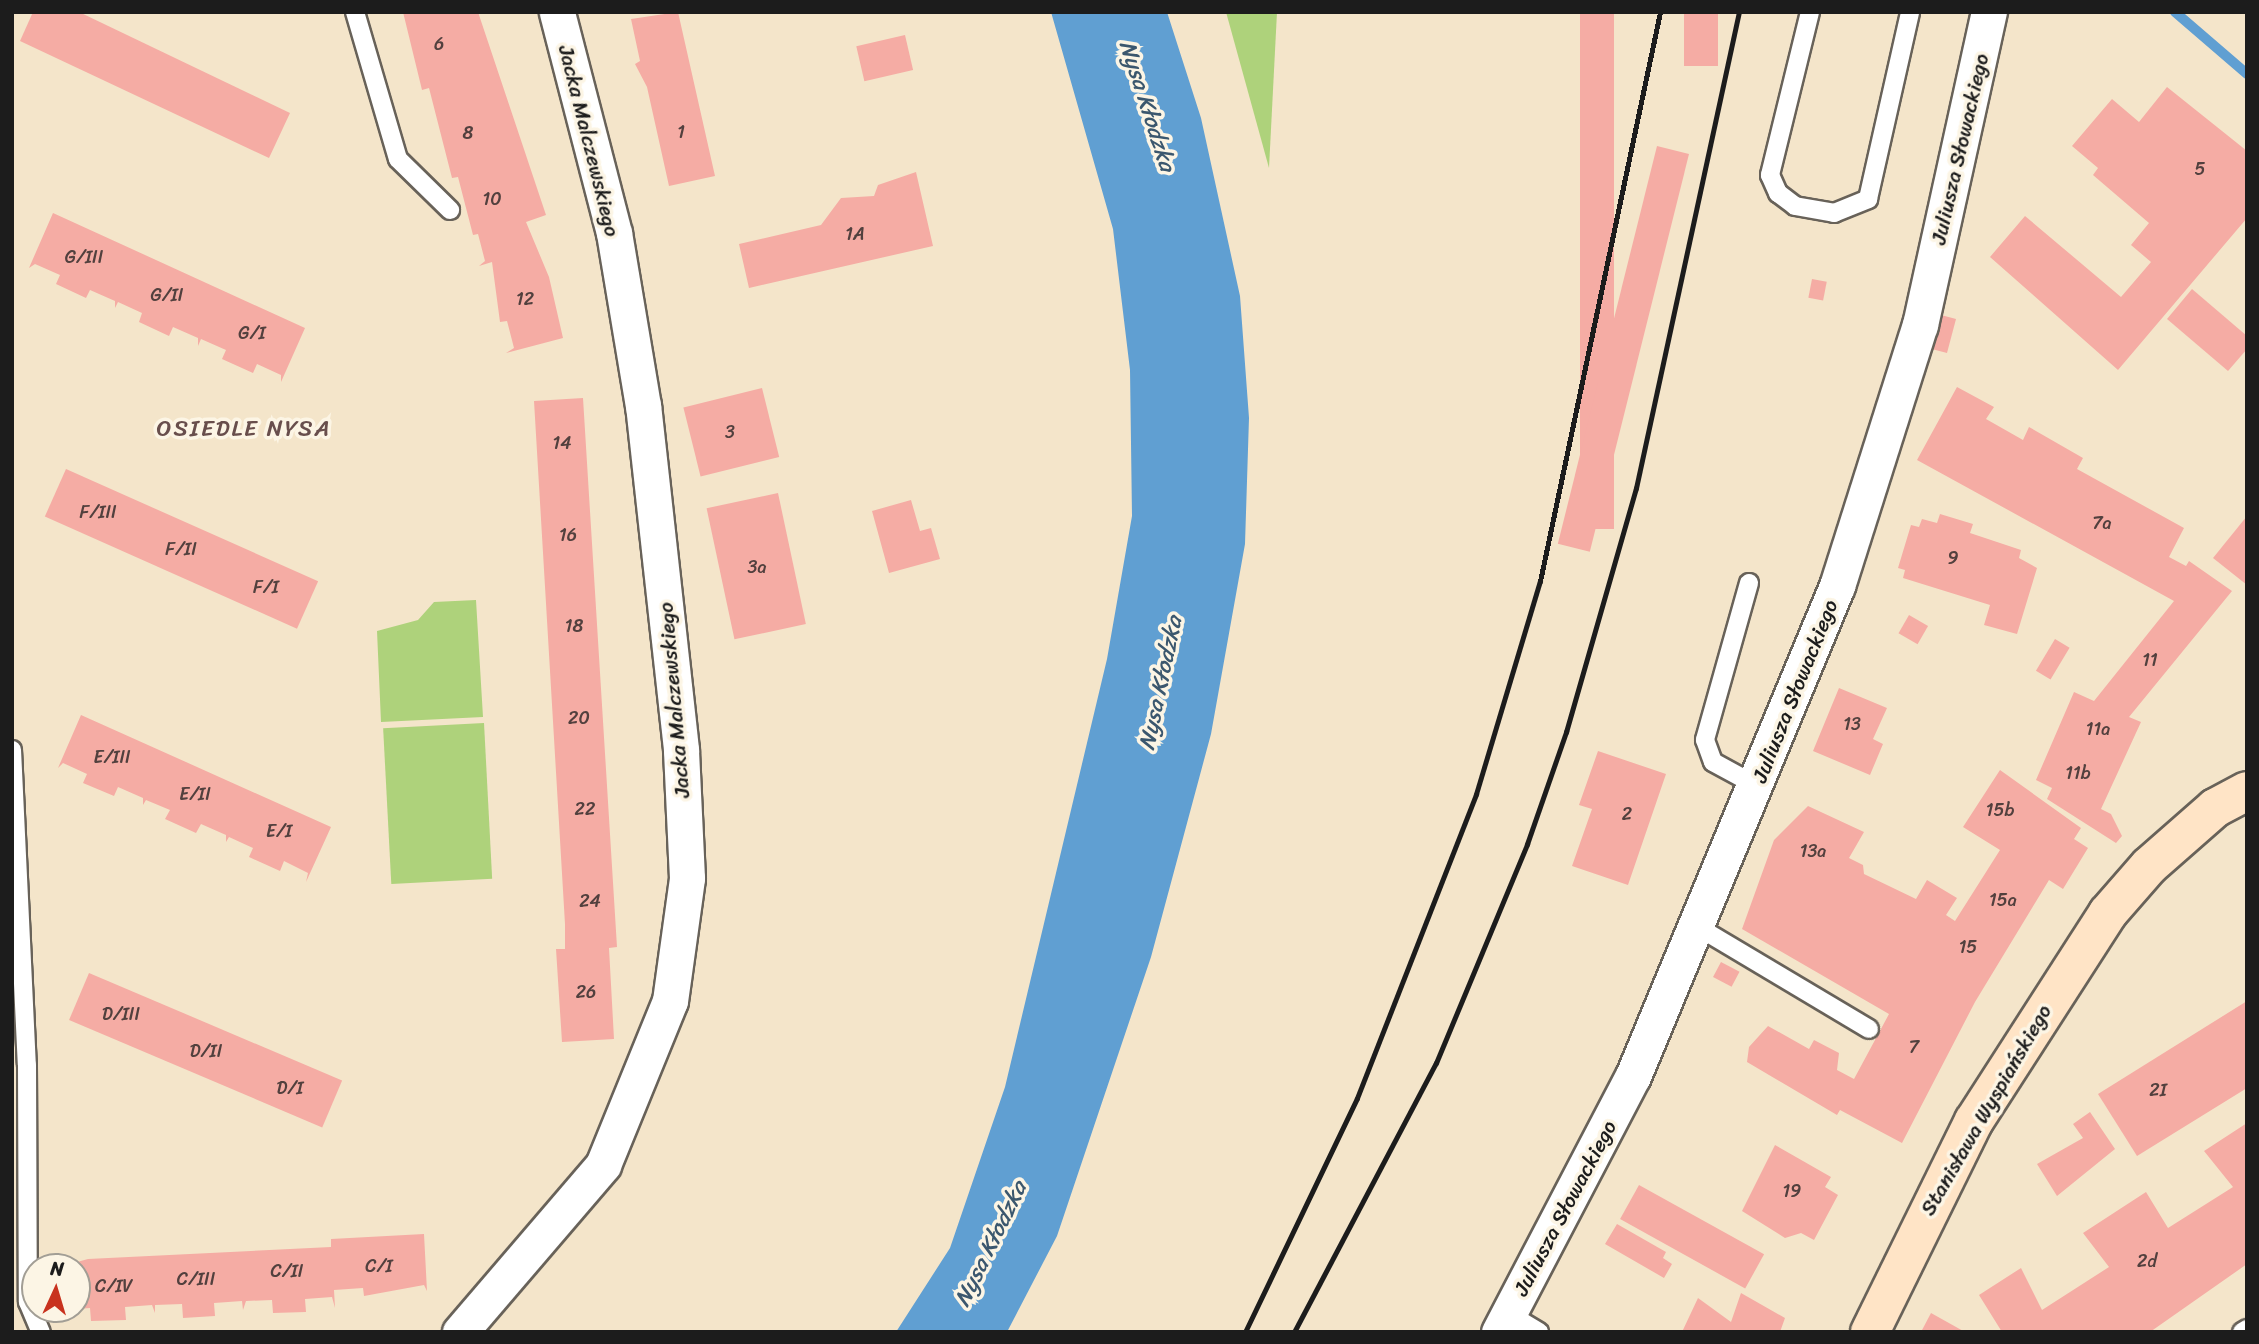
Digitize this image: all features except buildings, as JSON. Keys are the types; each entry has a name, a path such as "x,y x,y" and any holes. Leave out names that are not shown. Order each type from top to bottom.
{"main road":[{"name":"Stanisława Wyspiańskiego","path":"1870,1332 1980,1110 2108,912 2158,858 2215,808 2247,791"}],"street":[{"name":"Jacka Malczewskiego","path":"460,1332 603,1165 670,1001 687,878 681,749 643,406 614,233 557,12"},
{"name":"Juliusza Słowackiego","path":"1504,1323 1633,1076 1757,786 1837,586 1920,325 1989,12"}],"lane":[{"path":"355,12 398,159 450,211"},
{"path":"1810,12 1770,176 1777,193 1795,206 1834,213 1868,199 1910,12"},
{"path":"1749,583 1705,740 1713,762 1757,786"},
{"path":"12,750 27,1051 28,1302 41,1332"},
{"path":"1698,927 1869,1029"},
{"path":"1504,1323 1539,1332"},
{"path":"2242,1332 2247,1329"}],"green space":[{"path":"1226,12 1277,12 1269,168"},
{"path":"476,600 483,717 381,722 377,631 418,620 434,602"},
{"path":"484,723 492,879 391,884 383,728"}],"water":[{"name":"Nysa Kłodzka","path":"1051,12 1167,12 1201,118 1240,296 1249,418 1245,544 1211,734 1151,957 1057,1236 1007,1332 896,1332 950,1248 1005,1087 1107,659 1132,516 1130,370 1113,229"}],"waterway":[{"path":"2175,12 2247,74"}],"railway":[{"path":"1245,1332 1357,1098 1476,794 1540,581 1660,12"},
{"path":"1294,1332 1436,1063 1527,844 1566,732 1636,488 1739,12"}],"district":[{"name":"OSIEDLE NYSA","path":"244,429"}]}
